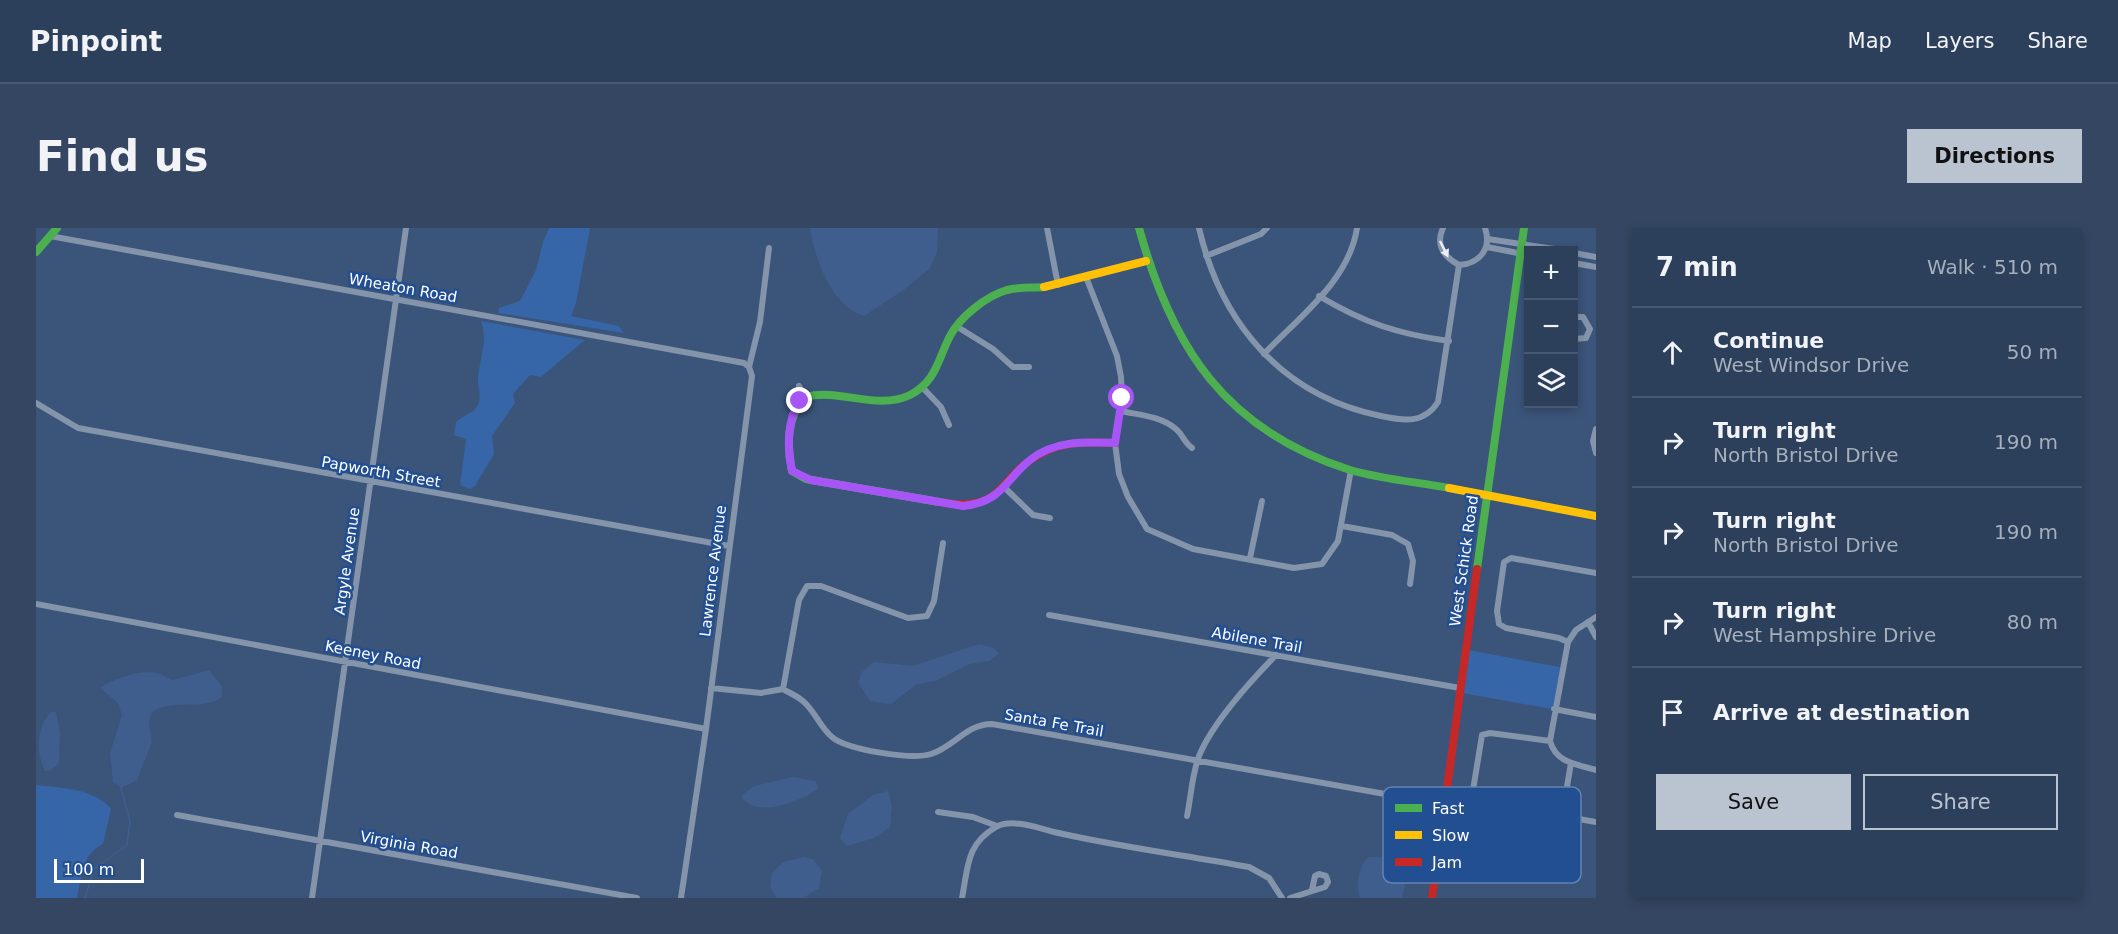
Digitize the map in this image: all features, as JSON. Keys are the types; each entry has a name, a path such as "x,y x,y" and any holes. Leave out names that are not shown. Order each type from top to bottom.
{"street":[{"path":"36,252 57,228"},
{"name":"Argyle Avenue","path":"312,898 406,228"},
{"path":"1047,228 1058,285"},
{"path":"1139,228 1146,261 1158,297 1177,336 1198,368 1219,392 1247,417 1274,436 1320,459 1351,470 1596,516"},
{"path":"1199,228 1206,256 1225,302 1241,328 1263,354 1296,380 1339,404 1403,421 1423,417 1435,407 1442,393 1460,265"},
{"path":"1206,256 1261,234 1267,228"},
{"path":"1263,354 1319,296 1346,264 1354,244 1357,228"},
{"path":"1443,228 1439,240 1441,249 1445,256 1460,265 1473,262 1483,255 1488,239 1485,228"},
{"name":"West Schick Road","path":"1524,228 1522,244 1524,251"},
{"name":"Wheaton Road","path":"50,236 744,363 749,367"},
{"path":"1488,239 1535,246"},
{"path":"1487,247 1524,254"},
{"name":"Lawrence Avenue","path":"681,898 706,729 752,376 749,367 760,322 769,248"},
{"path":"1578,254 1596,257"},
{"name":"West Schick Road","path":"1447,787 1486,497 1524,260"},
{"path":"1115,443 1078,442 1053,447 1030,460 1005,488 977,504 950,506 811,480 792,471 788,450 793,414 805,397 824,393 882,402 899,399 923,388 940,367 956,326 994,294 1024,286 1058,285 1146,261"},
{"path":"1578,264 1596,267"},
{"path":"1086,276 1117,356 1122,386 1121,411 1115,443 1123,486 1147,529 1193,549 1294,567 1322,564 1334,549 1342,526 1351,470"},
{"path":"1319,296 1355,317 1384,328 1410,336 1449,341"},
{"path":"1578,317 1583,317 1593,323 1586,338 1578,339"},
{"path":"956,326 1013,367 1029,367"},
{"path":"799,386 805,397"},
{"path":"923,388 941,406 949,424"},
{"name":"Papworth Street","path":"36,403 78,428 729,546"},
{"path":"1121,411 1164,422 1178,431 1185,443 1192,448"},
{"path":"1596,429 1593,441 1596,453"},
{"path":"1005,488 1033,515 1050,518"},
{"path":"1250,558 1263,501"},
{"path":"1342,526 1392,535 1408,544 1413,561 1410,584"},
{"path":"711,688 760,693 783,689 799,600 807,586 821,586 908,618 927,616 934,601 943,543"},
{"path":"1568,642 1559,638 1506,628 1499,624 1497,611 1503,566 1507,558 1596,573"},
{"name":"Keeney Road","path":"36,604 706,729"},
{"name":"Abilene Trail","path":"1050,615 1460,688"},
{"path":"1596,617 1576,630 1568,642 1550,741 1557,757 1596,770"},
{"path":"1588,622 1596,637"},
{"path":"1187,816 1198,759 1206,741 1256,675 1276,655"},
{"name":"Santa Fe Trail","path":"783,689 808,706 826,732 849,746 907,756 933,754 973,727 988,724 1198,759 1383,794"},
{"path":"1554,709 1596,717"},
{"path":"1473,787 1482,735 1490,733 1550,741"},
{"path":"1568,787 1572,763"},
{"path":"938,812 973,817 997,826 1014,824 1126,847 1250,867 1269,878 1281,898"},
{"name":"Virginia Road","path":"177,814 636,898"},
{"path":"1581,819 1596,822"},
{"path":"962,898 971,851 979,839 997,826"},
{"name":"West Schick Road","path":"1432,898 1434,883"},
{"path":"1290,898 1312,890"}],"shaded area":[{"path":"549,228 590,228 576,303 571,316 619,326 624,333 498,313 499,308 520,301 536,270"},
{"path":"810,228 938,228 937,252 930,268 905,289 864,316 852,311 842,302 826,280"},
{"path":"481,321 585,340 541,377 530,375 513,394 515,403 492,436 494,454 475,486 470,489 460,485 466,439 454,435 456,422 475,409 479,401 478,377 484,342"},
{"path":"979,644 994,648 999,654 989,661 969,664 935,681 917,684 891,704 870,701 858,682 862,672 874,662 913,666"},
{"path":"1468,650 1565,668 1557,710 1462,693"},
{"path":"209,670 222,686 222,697 205,704 159,708 151,713 149,724 152,742 137,780 121,788 113,782 110,753 122,715 118,703 100,688 137,673 153,672 173,680"},
{"path":"51,712 56,712 60,733 59,763 50,771 45,771 40,756 39,741 42,725"},
{"path":"793,777 816,781 818,789 801,799 779,806 757,807 748,803 741,796 754,786"},
{"path":"36,785 86,793 104,802 111,809 103,844 86,860 77,898 36,898"},
{"path":"888,791 892,806 890,827 874,838 847,846 840,838 848,814 873,795"},
{"path":"804,857 813,859 822,871 819,888 803,898 777,898 770,887 772,873 783,862"},
{"path":"1369,857 1383,857 1383,883 1405,883 1402,898 1360,898 1359,876"}],"waterway":[{"path":"85,898 94,869 127,845 130,821 121,788"}],"traffic: fast":[{"path":"36,252 57,228"},
{"path":"1139,228 1152,271 1168,311 1187,347 1210,379 1237,407 1269,432 1306,453 1350,470 1449,488"},
{"path":"1477,569 1524,228"},
{"path":"939,502 806,479 792,471 789,442 794,414 805,397 832,395 885,401 910,395 926,384 954,329 974,308 1007,290 1044,287"}],"traffic: slow":[{"path":"1044,287 1146,261"},
{"path":"1449,488 1596,516"}],"traffic: jam":[{"path":"939,502 977,503 989,498 1027,462 1050,449 1077,443 1115,443"},
{"path":"1447,787 1477,569"},
{"path":"1432,898 1434,883"}],"route":[{"path":"800,401 793,414 788,450 792,471 806,479 950,506 963,506 977,504 1005,488 1030,460 1053,447 1078,442 1115,443 1122,398"}]}
